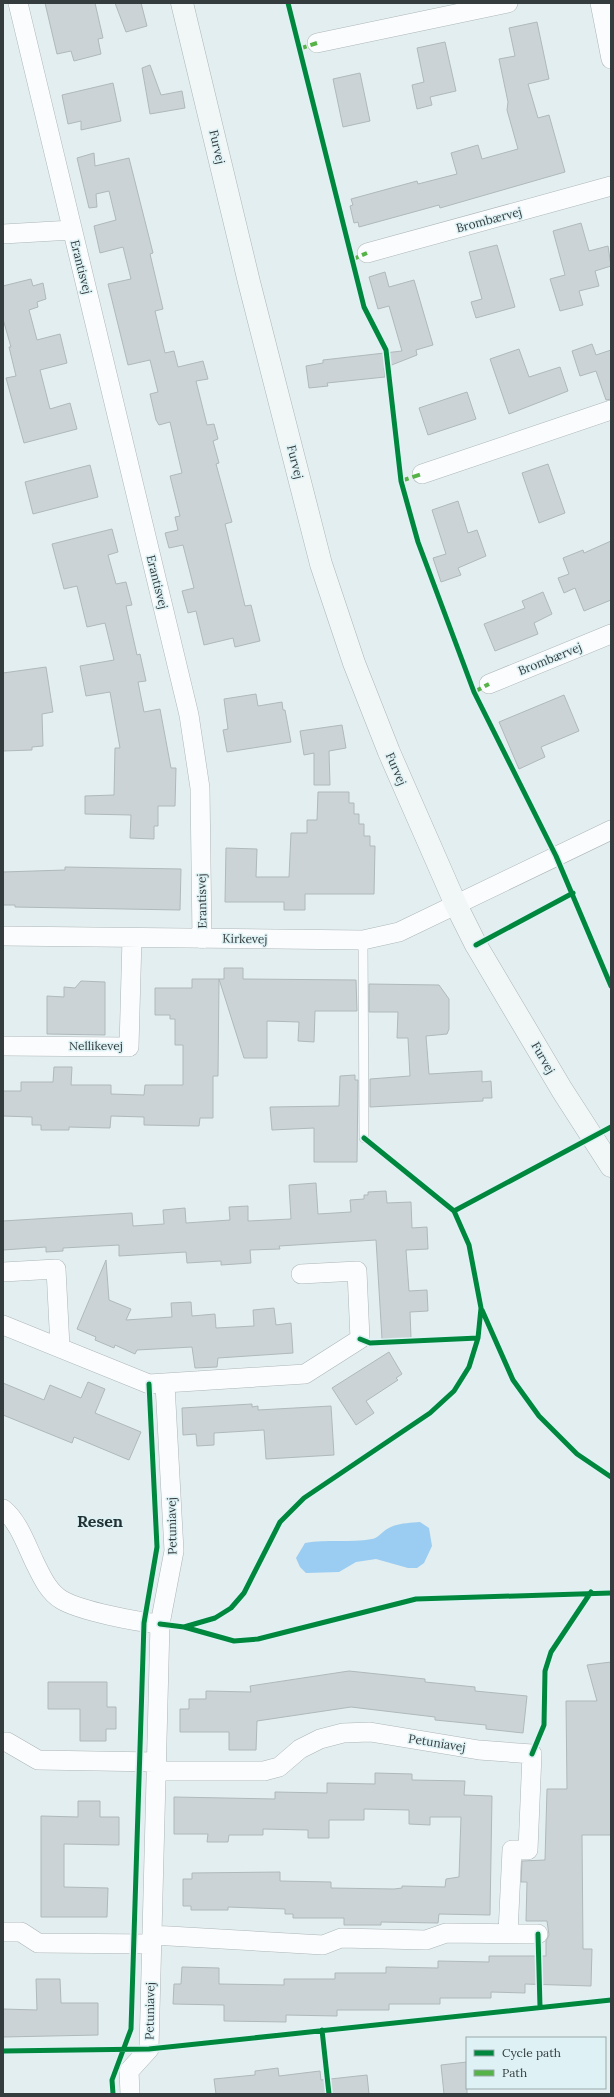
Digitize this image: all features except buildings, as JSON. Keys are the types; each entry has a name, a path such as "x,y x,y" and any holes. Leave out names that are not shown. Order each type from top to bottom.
{"main road":[{"name":"Furvej","path":"182,3 249,282 321,564 354,663 389,752 456,905 476,945 562,1090 611,1166"}],"street":[{"name":"Erantisvej","path":"18,3 190,715 200,788 202,939"},
{"path":"317,44 508,3"},
{"path":"600,3 611,59"},
{"name":"Brombærvej","path":"367,253 611,186"},
{"name":"Erantisvej","path":"3,234 72,230"},
{"path":"422,474 611,410"},
{"name":"Brombærvej","path":"489,684 611,634"},
{"path":"456,905 611,830"},
{"name":"Kirkevej","path":"3,936 363,940 399,932 456,905"},
{"name":"Nellikevej","path":"3,1046 128,1047 132,938"},
{"path":"3,1272 56,1268 60,1347"},
{"path":"3,1325 149,1384 305,1374 360,1339 357,1271 301,1274"},
{"name":"Petuniavej","path":"130,2094 129,2071 149,2049 160,1624 174,1551 165,1384"},
{"path":"3,1509 8,1512 24,1539 45,1584 62,1600 98,1612 144,1623 160,1624"},
{"name":"Petuniavej","path":"3,1742 7,1742 38,1760 264,1772 279,1767 300,1749 320,1739 350,1733 370,1732 480,1750 532,1754 528,1850 512,1850 508,1933"},
{"path":"3,1932 21,1932 38,1943 151,1940 323,1945 341,1938 426,1940 446,1933 538,1934"}],"lane":[{"path":"363,940 364,1138"}],"water":[{"path":"420,1522 429,1528 432,1546 424,1563 417,1568 408,1568 376,1559 356,1562 339,1572 306,1573 300,1567 296,1558 305,1543 372,1539 387,1529 395,1526"}],"marked path":[{"path":"299,49 317,43"},
{"path":"351,260 367,253"},
{"path":"401,481 422,474"},
{"path":"474,692 489,684"}],"cycle path":[{"path":"288,3 364,307 386,350 401,481 418,542 474,692 556,856 611,986"},
{"path":"476,945 573,893"},
{"path":"454,1211 611,1127"},
{"path":"160,1624 184,1627 215,1618 231,1608 244,1593 280,1522 304,1498 430,1413 454,1391 469,1367 478,1338 481,1308 469,1245 454,1211 364,1138"},
{"path":"482,1310 513,1380 539,1416 577,1454 611,1477"},
{"path":"360,1339 370,1343 478,1338"},
{"path":"113,2094 112,2080 131,2029 144,1623 157,1547 149,1384"},
{"path":"532,1754 544,1725 545,1671 551,1652 591,1592"},
{"path":"184,1627 234,1641 258,1639 416,1599 611,1593"},
{"path":"538,1934 540,2007"},
{"path":"3,2051 149,2049 611,2000"},
{"path":"322,2030 329,2094"}],"district":[{"name":"Resen","path":"100,1521"}]}
